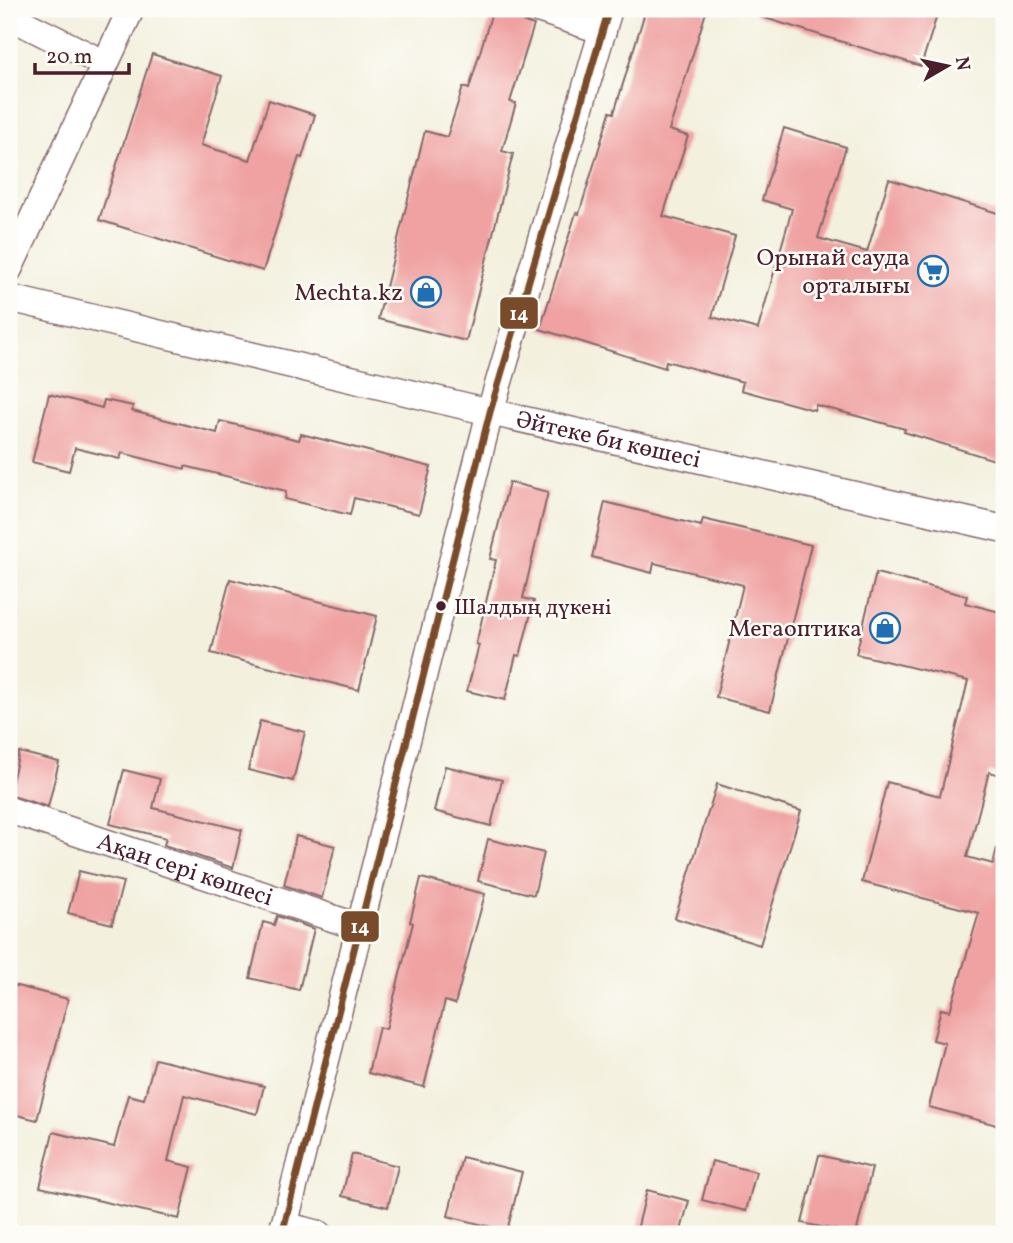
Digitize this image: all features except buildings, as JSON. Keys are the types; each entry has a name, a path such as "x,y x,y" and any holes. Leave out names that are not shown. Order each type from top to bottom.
{"street":[{"path":"9,269 131,9"},
{"path":"319,1234 283,1230 490,412 606,20 538,9"},
{"path":"9,16 105,64"},
{"name":"Әйтеке би көшесі","path":"9,298 490,412 1004,529"},
{"name":"Ақан сері көшесі","path":"9,810 359,928"}],"transit line":[{"name":"14","path":"282,1234 490,412 609,9"}],"place":[{"name":"Орынай сауда орталығы","path":"933,271"},
{"name":"Mechta.kz","path":"426,292"},
{"name":"Шалдың дүкені","path":"441,606"},
{"name":"Мегаоптика","path":"885,628"}]}
